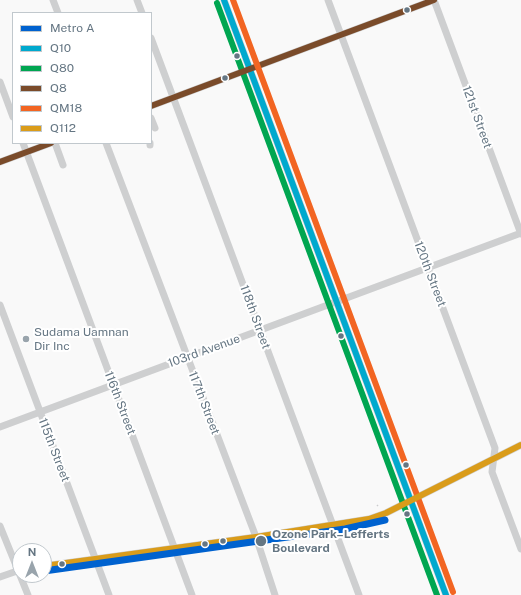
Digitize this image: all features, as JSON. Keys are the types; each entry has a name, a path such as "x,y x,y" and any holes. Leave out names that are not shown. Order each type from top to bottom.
{"street":[{"path":"53,0 58,12"},
{"path":"137,0 142,12"},
{"path":"224,0 446,595"},
{"name":"120th Street","path":"328,0 495,448 492,472 521,550"},
{"path":"152,106 434,0"},
{"name":"121st Street","path":"434,0 521,233"},
{"name":"118th Street","path":"152,41 359,595"},
{"path":"0,82 12,114"},
{"path":"152,120 155,128"},
{"name":"116th Street","path":"23,144 192,595"},
{"path":"0,162 48,144"},
{"path":"55,144 63,165"},
{"name":"117th Street","path":"106,144 256,537 275,595"},
{"name":"103rd Avenue","path":"0,427 521,233"},
{"name":"115th Street","path":"0,305 109,595"},
{"path":"52,565 175,549 333,526 369,519 410,501 521,445"},
{"path":"0,526 12,555"},
{"path":"0,577 12,572"},
{"path":"23,583 28,595"}],"metro line":[{"name":"A","path":"52,570 345,529 385,520"}],"transit line":[{"name":"Q10","path":"224,0 446,595"},
{"name":"QM18","path":"233,0 453,592"},
{"name":"Q8","path":"152,106 434,0"},
{"name":"Q80","path":"217,3 437,595"},
{"name":"Q8","path":"0,162 48,144"},
{"name":"Q112","path":"52,565 256,537 369,519 386,513 521,445"}],"place":[{"name":"Sudama Uamnan Dir Inc","path":"26,339"},
{"name":"Ozone Park–Lefferts Boulevard","path":"261,541"}]}
